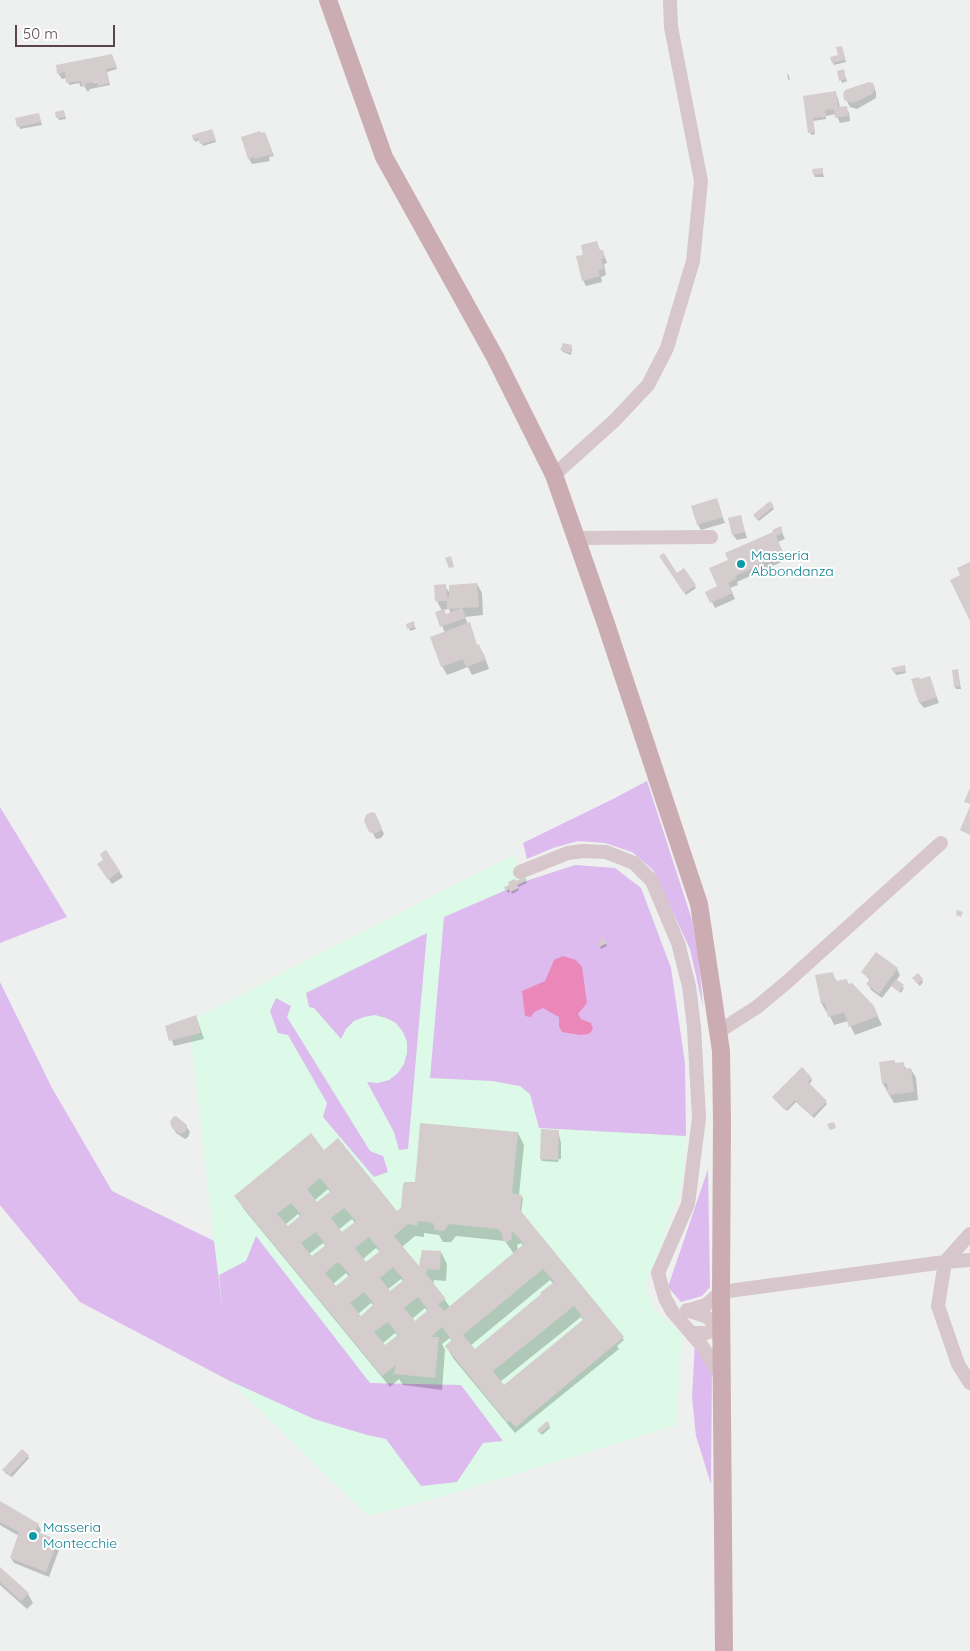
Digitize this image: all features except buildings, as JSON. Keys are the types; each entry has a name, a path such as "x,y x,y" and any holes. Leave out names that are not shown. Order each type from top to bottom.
{"main road":[{"path":"328,0 384,157 495,357 554,475 699,904 721,1051 724,1651"}],"street":[{"path":"554,475 615,420 648,385 667,348 693,260 700,181 671,27 670,0"},
{"path":"576,538 711,537"},
{"path":"718,1032 757,1007 787,982 941,843"},
{"path":"520,872 568,853 584,850 606,852 634,863 652,881 678,943 689,986 694,1028 699,1118 688,1204 658,1273 664,1298 670,1308 702,1346 722,1377"},
{"path":"970,1234 945,1262 938,1306 958,1364 970,1383"},
{"path":"690,1310 706,1304 721,1292 970,1260"},
{"path":"670,1308 690,1310 705,1316 721,1327"},
{"path":"692,1333 706,1333 721,1327"}],"shaded area":[{"path":"647,781 692,920 699,962 703,1007 690,949 653,870 632,852 605,843 578,841 553,848 527,859 523,843"},
{"path":"0,807 67,917 0,943"},
{"path":"513,855 529,880 575,865 615,868 641,888 671,968 685,1063 686,1136 682,1184 661,1246 645,1285 654,1309 682,1334 676,1425 454,1493 368,1516 230,1381 189,1021"},
{"path":"575,865 615,868 641,888 671,968 685,1063 686,1136 539,1128 530,1094 520,1086 492,1081 430,1078 444,917 529,880"},
{"path":"427,933 408,1149 399,1150 394,1132 367,1082 378,1083 389,1080 398,1073 404,1064 407,1053 407,1042 403,1032 396,1023 375,1015 354,1021 346,1029 341,1039 314,1008 309,1007 306,993"},
{"path":"563,956 576,960 582,967 587,1003 578,1014 581,1019 591,1023 593,1029 589,1034 580,1035 562,1032 559,1026 559,1017 543,1008 534,1012 531,1017 525,1016 522,991 545,981 554,960"},
{"path":"0,982 52,1088 112,1191 214,1241 223,1313 219,1275 246,1261 256,1236 370,1383 461,1385 503,1441 483,1443 457,1482 421,1486 386,1439 314,1419 230,1381 80,1302 0,1205"},
{"path":"276,998 291,1006 287,1017 370,1151 383,1156 388,1172 374,1177 323,1117 327,1103 288,1035 278,1033 270,1011"},
{"path":"708,1169 710,1287 702,1296 681,1302 668,1287"},
{"path":"695,1341 712,1370 711,1484 696,1436 692,1397"}],"place":[{"name":"Masseria Abbondanza","path":"741,564"},
{"name":"Masseria Montecchie","path":"33,1536"}]}
